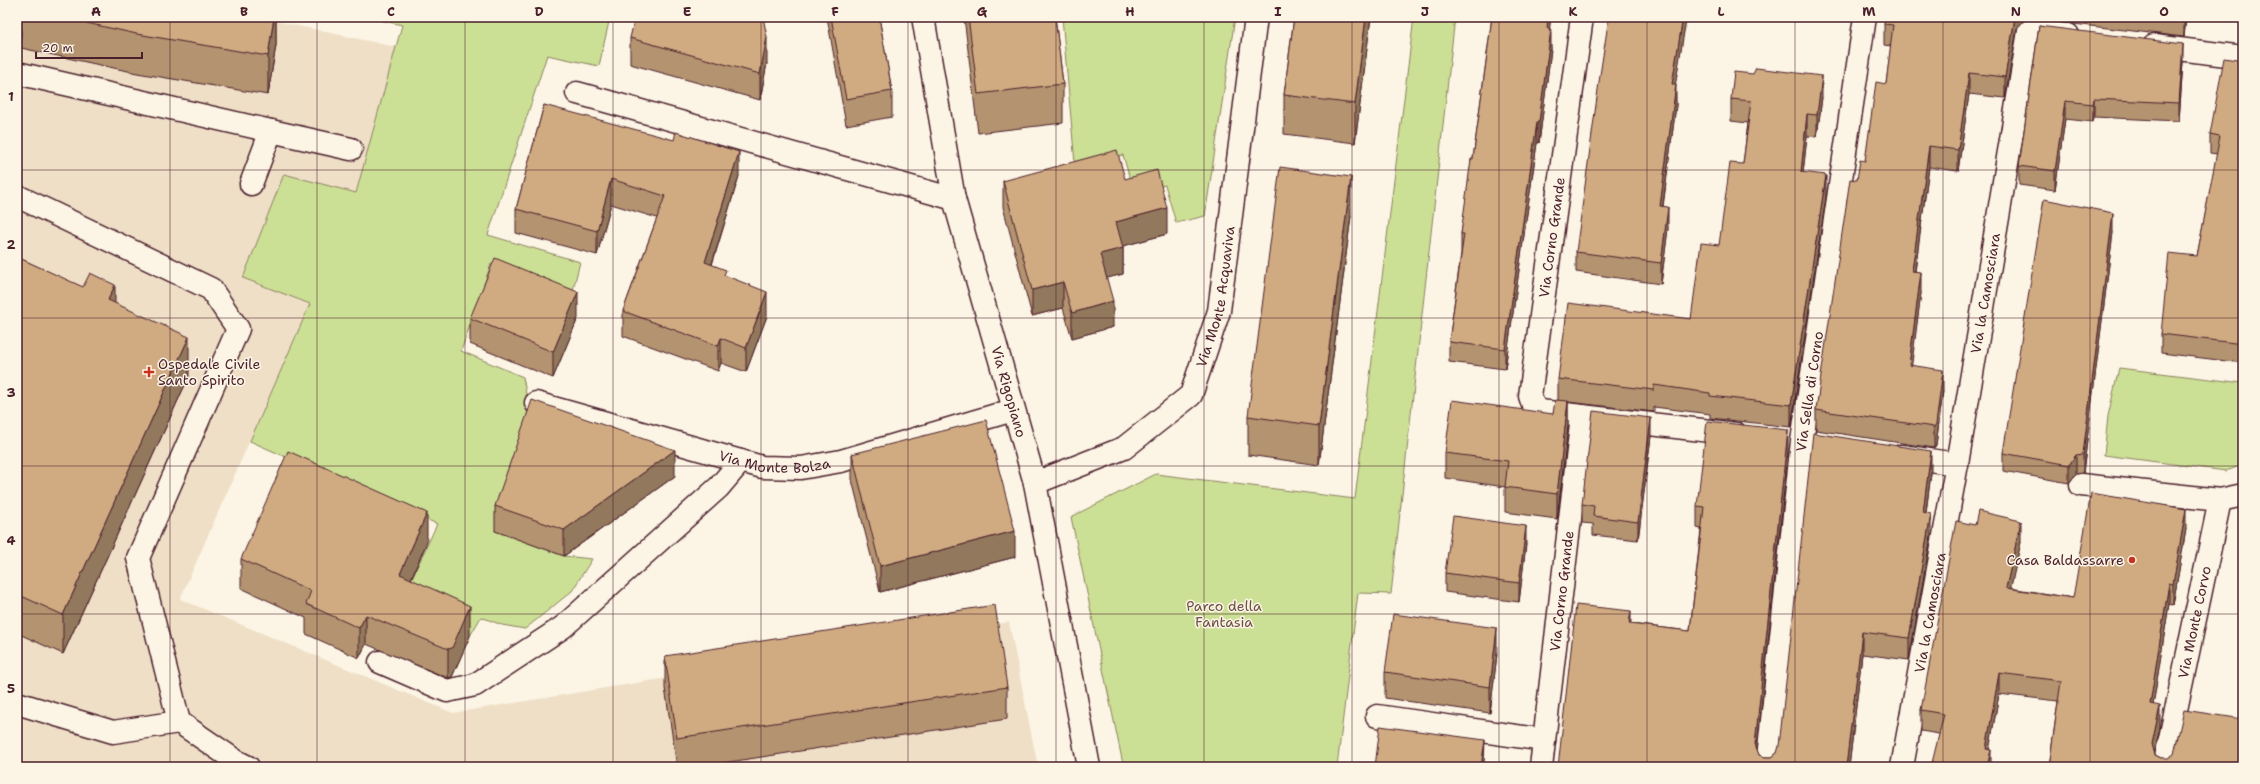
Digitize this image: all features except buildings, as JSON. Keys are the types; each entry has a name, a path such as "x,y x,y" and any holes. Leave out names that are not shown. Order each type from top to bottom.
{"street":[{"name":"Via Rigopiano","path":"923,17 954,199 1035,484 1089,767"},
{"name":"Via Monte Acquaviva","path":"1035,484 1124,448 1192,395 1219,311 1256,17"},
{"name":"Via Corno Grande","path":"1582,17 1530,396 1533,405 1540,411 1755,436"},
{"name":"Via Sella di Corno","path":"1767,767 1802,441 1865,17"},
{"name":"Via la Camosciara","path":"1902,767 1957,464 2029,31 2084,37"},
{"path":"2132,43 2243,56"},
{"path":"17,73 351,149"},
{"path":"578,93 954,199"},
{"path":"250,184 271,131"},
{"path":"17,196 211,289 238,329 138,558 179,722 236,761 248,767"},
{"name":"Via Monte Bolza","path":"536,403 762,467 801,468 841,461 1013,410"},
{"name":"Via Corno Grande","path":"1541,767 1582,416"},
{"path":"1778,439 1825,445"},
{"path":"1880,453 1957,464"},
{"path":"380,662 447,691 474,685 562,628 719,487 741,461"},
{"path":"2082,485 2220,500 2243,495"},
{"name":"Via Monte Corvo","path":"2164,767 2220,500"},
{"path":"17,703 114,732 179,722"},
{"path":"1377,716 1544,740"}],"shaded area":[{"name":"Ospedale Civile Santo Spirito","path":"17,17 257,17 396,47 356,193 284,174 243,278 310,304 180,599 453,713 1009,622 1038,767 17,767"}],"green space":[{"path":"367,17 610,17 599,66 547,55 488,235 580,262 572,294 491,264 461,351 523,377 532,426 495,531 564,556 592,559 572,591 525,629 502,625 481,617 470,636 400,604 437,524 250,441 310,304 243,278 284,174 356,193 402,25"},
{"path":"1062,17 1235,17 1205,216 1176,223 1165,185 1134,193 1123,155 1075,164"},
{"name":"Parco della Fantasia","path":"1414,17 1455,17 1391,594 1358,593 1337,767 1145,767 1123,764 1071,517 1156,474 1355,499"},
{"path":"2119,368 2243,383 2243,465 2226,471 2104,455 2108,416"}],"place":[{"name":"Ospedale Civile Santo Spirito","path":"149,372"},
{"name":"Casa Baldassarre","path":"2132,560"}]}
